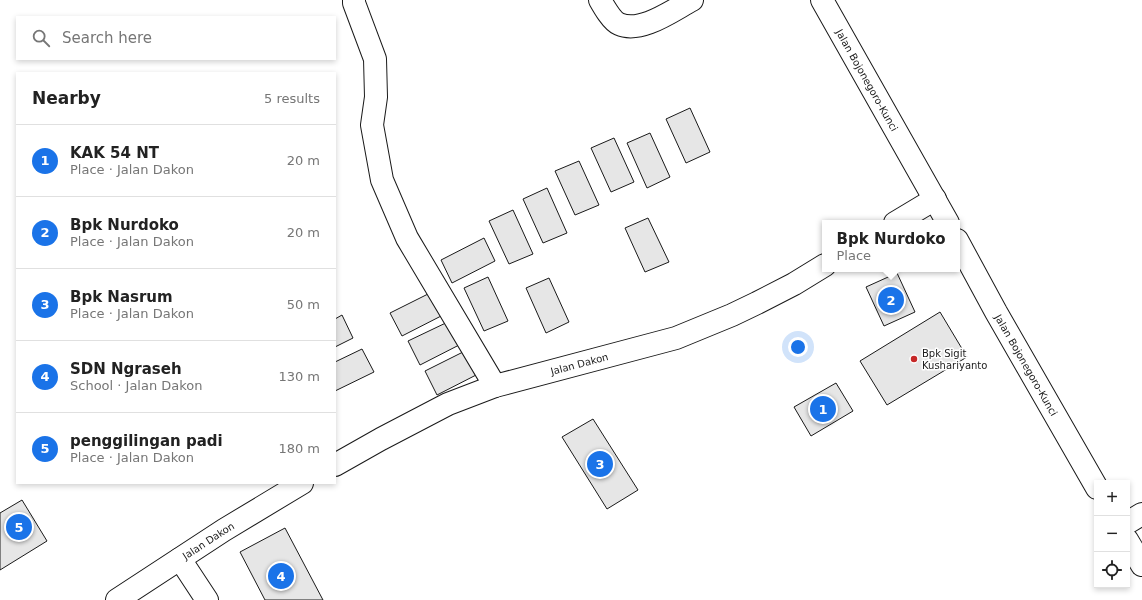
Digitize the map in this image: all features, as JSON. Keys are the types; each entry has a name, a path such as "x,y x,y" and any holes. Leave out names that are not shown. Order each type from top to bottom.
{"street":[{"path":"354,0 375,59 376,97 372,125 382,180 407,238 495,386"},
{"path":"600,0 608,13 618,24 631,27 648,24 692,0"},
{"name":"Jalan Bojonegoro-Kunci","path":"822,0 946,220"},
{"path":"900,220 935,199"},
{"name":"Jalan Bojonegoro-Kunci","path":"960,246 1000,319 1094,483"},
{"name":"Jalan Dakon","path":"336,463 448,404 495,386 676,338 757,303 794,284 822,267"},
{"name":"Jalan Dakon","path":"117,600 224,530 300,484"},
{"path":"1130,521 1142,514"},
{"path":"1130,545 1142,566"},
{"path":"180,558 207,600"}],"building":[{"path":"690,108 710,152 686,163 666,119"},
{"path":"650,133 670,177 647,188 627,143"},
{"path":"614,138 634,182 611,192 591,148"},
{"path":"579,161 599,205 575,215 555,171"},
{"path":"547,188 567,233 543,243 523,199"},
{"path":"513,210 533,254 509,264 489,221"},
{"path":"648,218 669,262 645,272 625,228"},
{"path":"484,238 495,261 452,283 441,260"},
{"path":"897,273 915,312 884,326 866,287"},
{"path":"488,277 508,321 484,331 464,288"},
{"path":"549,278 569,322 546,333 526,288"},
{"path":"434,291 445,314 402,336 390,313"},
{"name":"Bpk Sigit Kushariyanto","path":"940,312 967,357 887,405 860,361"},
{"path":"342,315 353,338 336,346 336,318"},
{"path":"452,320 463,343 420,365 408,341"},
{"path":"362,349 374,372 336,391 336,362"},
{"path":"469,349 480,373 437,395 425,371"},
{"path":"836,383 853,411 811,436 794,407"},
{"path":"593,419 638,490 607,509 562,437"},
{"path":"22,500 47,541 0,570 0,513"},
{"path":"285,528 323,600 265,600 240,552"}],"place":[{"name":"Bpk Nurdoko","path":"891,300"},
{"name":"Bpk Sigit Kushariyanto","path":"914,359"},
{"name":"KAK 54 NT","path":"823,409"},
{"name":"Bpk Nasrum","path":"600,464"},
{"name":"penggilingan padi","path":"19,527"},
{"name":"SDN Ngraseh","path":"281,576"}]}
